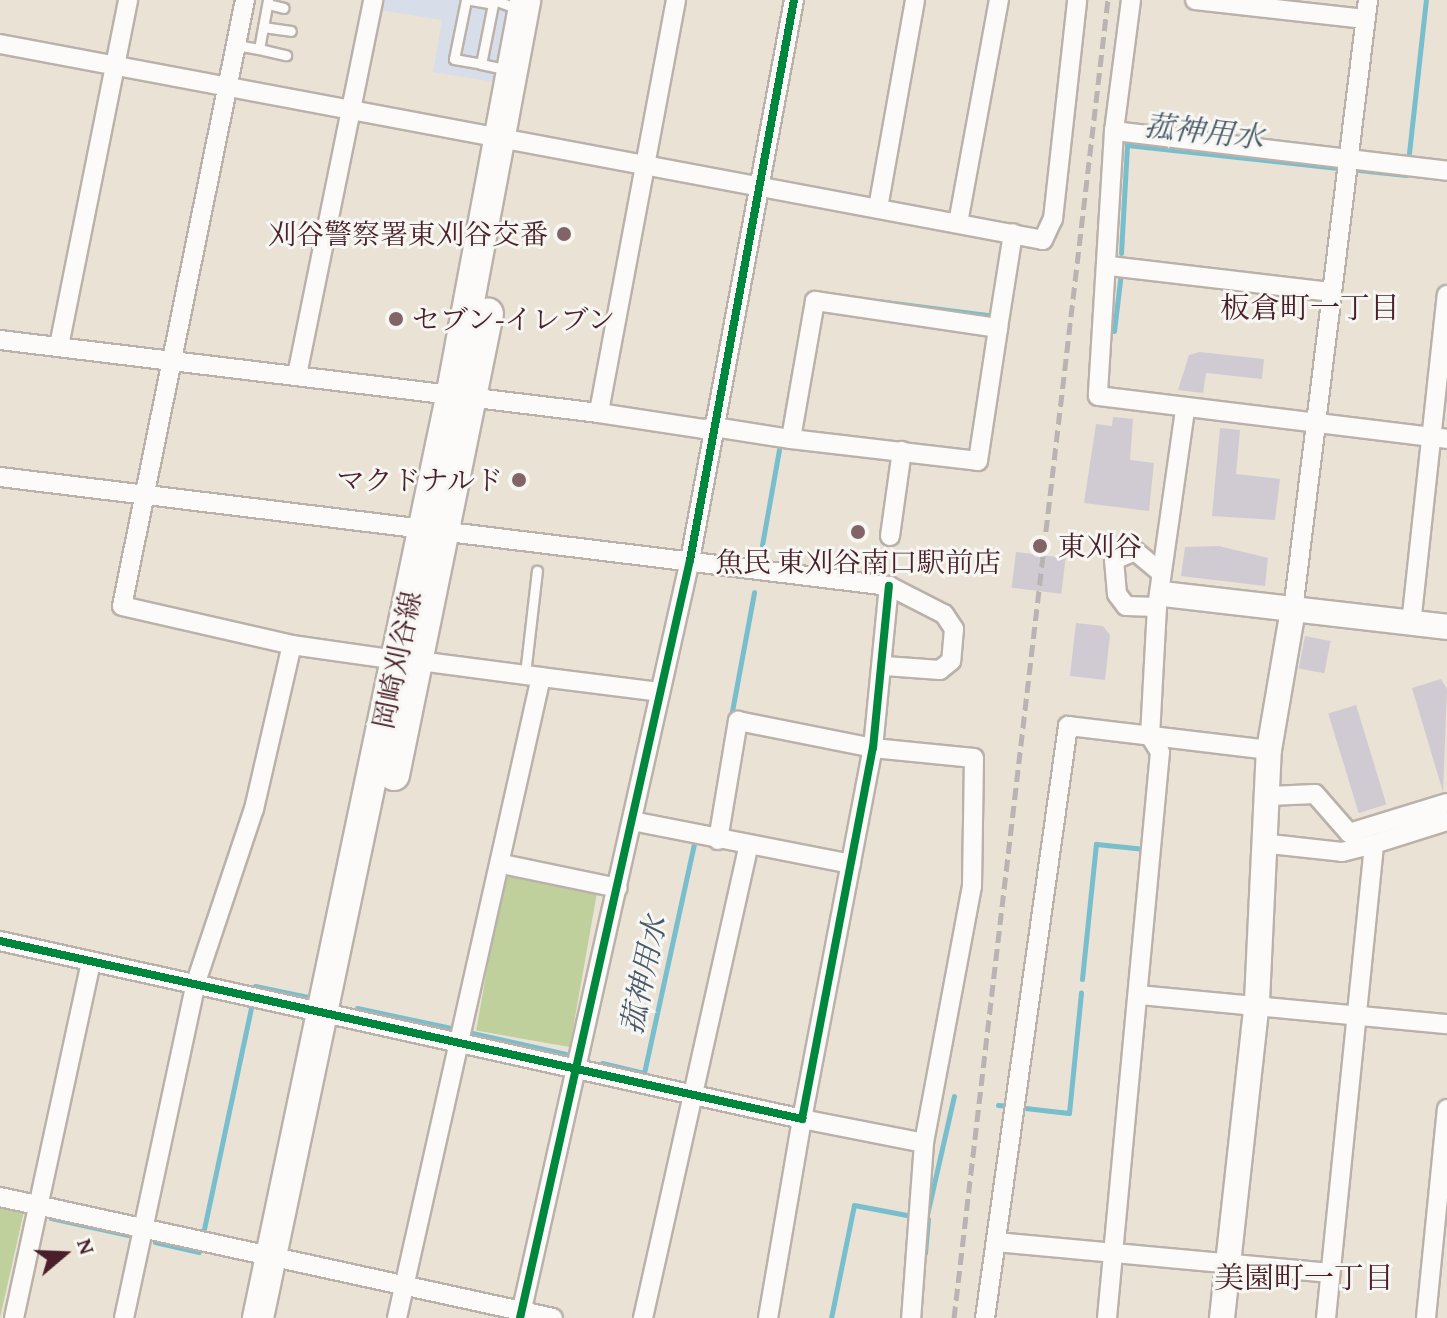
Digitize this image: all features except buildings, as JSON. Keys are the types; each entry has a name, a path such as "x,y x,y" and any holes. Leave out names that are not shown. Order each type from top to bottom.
{"main road":[{"name":"岡崎刈谷線","path":"509,138 512,71 531,3"},
{"name":"岡崎刈谷線","path":"278,1318 281,1259 330,1011 436,535 531,3"},
{"name":"岡崎刈谷線","path":"258,1318 281,1259"}],"street":[{"path":"59,346 128,0"},
{"path":"245,0 167,362 146,495 122,606 292,645 660,692"},
{"path":"297,375 373,0"},
{"path":"599,413 676,0"},
{"path":"521,1315 580,1066 690,560 794,0"},
{"path":"878,208 915,0"},
{"path":"958,223 999,0"},
{"path":"0,44 1043,240 1053,219 1077,0"},
{"path":"1131,0 1114,131 1110,266 1098,396 1185,410 1439,438"},
{"path":"1195,0 1366,10 1293,610 1269,750 1270,844 1257,1001 1222,1318"},
{"path":"1114,131 1447,171"},
{"path":"0,340 978,461 1013,233"},
{"path":"1110,266 1331,292"},
{"path":"1411,624 1439,438 1447,295"},
{"path":"791,439 815,301 998,328"},
{"path":"1107,1318 1160,752 1150,736 1160,591 1185,410"},
{"path":"890,536 902,451"},
{"path":"0,477 436,535 690,560 889,586 944,614 954,629 951,661 940,670 885,666"},
{"path":"768,1318 802,1119 873,748 875,689 885,666 889,586"},
{"path":"1160,591 1447,627"},
{"path":"124,1318 196,982 254,809 292,645"},
{"path":"397,1318 502,864 533,676"},
{"path":"718,840 738,721 873,748 974,758 972,886 924,1143 911,1318"},
{"path":"985,1318 1068,726 1269,750"},
{"path":"1269,796 1315,794 1349,833 1447,803"},
{"path":"632,821 748,848 851,864"},
{"path":"1270,844 1342,852 1447,821"},
{"path":"1326,1318 1360,1016 1374,844"},
{"path":"643,1318 748,848"},
{"path":"502,864 618,888"},
{"path":"0,941 580,1066 802,1119 924,1143"},
{"path":"14,1318 91,961"},
{"path":"1139,995 1257,1001 1360,1016 1447,1024"},
{"path":"1426,1318 1447,1109"},
{"path":"0,1197 404,1286 521,1315 553,1318"},
{"path":"997,1242 1226,1267 1330,1273"}],"lane":[{"path":"512,71 454,59 468,0 531,3"},
{"path":"259,49 268,2 284,8"},
{"path":"481,64 493,2"},
{"path":"263,27 291,31"},
{"path":"236,45 286,55"},
{"path":"533,676 537,571"}],"shaded area":[{"path":"381,0 511,0 495,82 433,72 442,20 379,10"}],"green space":[{"path":"504,873 598,889 570,1047 476,1031"},
{"path":"0,1206 24,1211 0,1318"}],"waterway":[{"name":"菰神用水","path":"1409,153 1426,0"},
{"name":"菰神用水","path":"1121,253 1127,145 1338,168"},
{"name":"菰神用水","path":"1359,170 1406,175"},
{"name":"菰神用水","path":"1114,331 1121,272"},
{"name":"菰神用水","path":"878,301 987,315"},
{"name":"菰神用水","path":"784,425 794,367"},
{"name":"菰神用水","path":"762,545 779,450"},
{"name":"菰神用水","path":"730,722 754,592"},
{"name":"菰神用水","path":"711,829 714,810"},
{"name":"菰神用水","path":"602,1063 644,1073 694,844"},
{"path":"1082,979 1096,844 1145,849"},
{"name":"菰神用水","path":"255,986 308,997"},
{"path":"1025,1108 1069,1113 1081,993"},
{"name":"菰神用水","path":"204,1229 251,1007"},
{"name":"菰神用水","path":"357,1008 451,1028"},
{"name":"菰神用水","path":"472,1033 566,1054"},
{"path":"926,1219 954,1096"},
{"path":"998,1105 1012,1106"},
{"path":"831,1318 854,1205 912,1216"},
{"name":"菰神用水","path":"51,1218 128,1235"},
{"path":"925,1253 928,1219"},
{"name":"菰神用水","path":"155,1242 199,1252"}],"railway":[{"path":"954,1318 1108,0"}],"cycle path":[{"path":"520,1318 690,560 794,0"},
{"path":"0,941 802,1119 873,748 889,586"}],"place":[{"name":"刈谷警察署東刈谷交番","path":"564,234"},
{"name":"セブン-イレブン","path":"396,319"},
{"name":"マクドナルド","path":"519,480"},
{"name":"魚民 東刈谷南口駅前店","path":"858,532"},
{"name":"東刈谷","path":"1040,546"}],"district":[{"name":"板倉町一丁目","path":"1310,307"},
{"name":"美園町一丁目","path":"1304,1277"}]}
